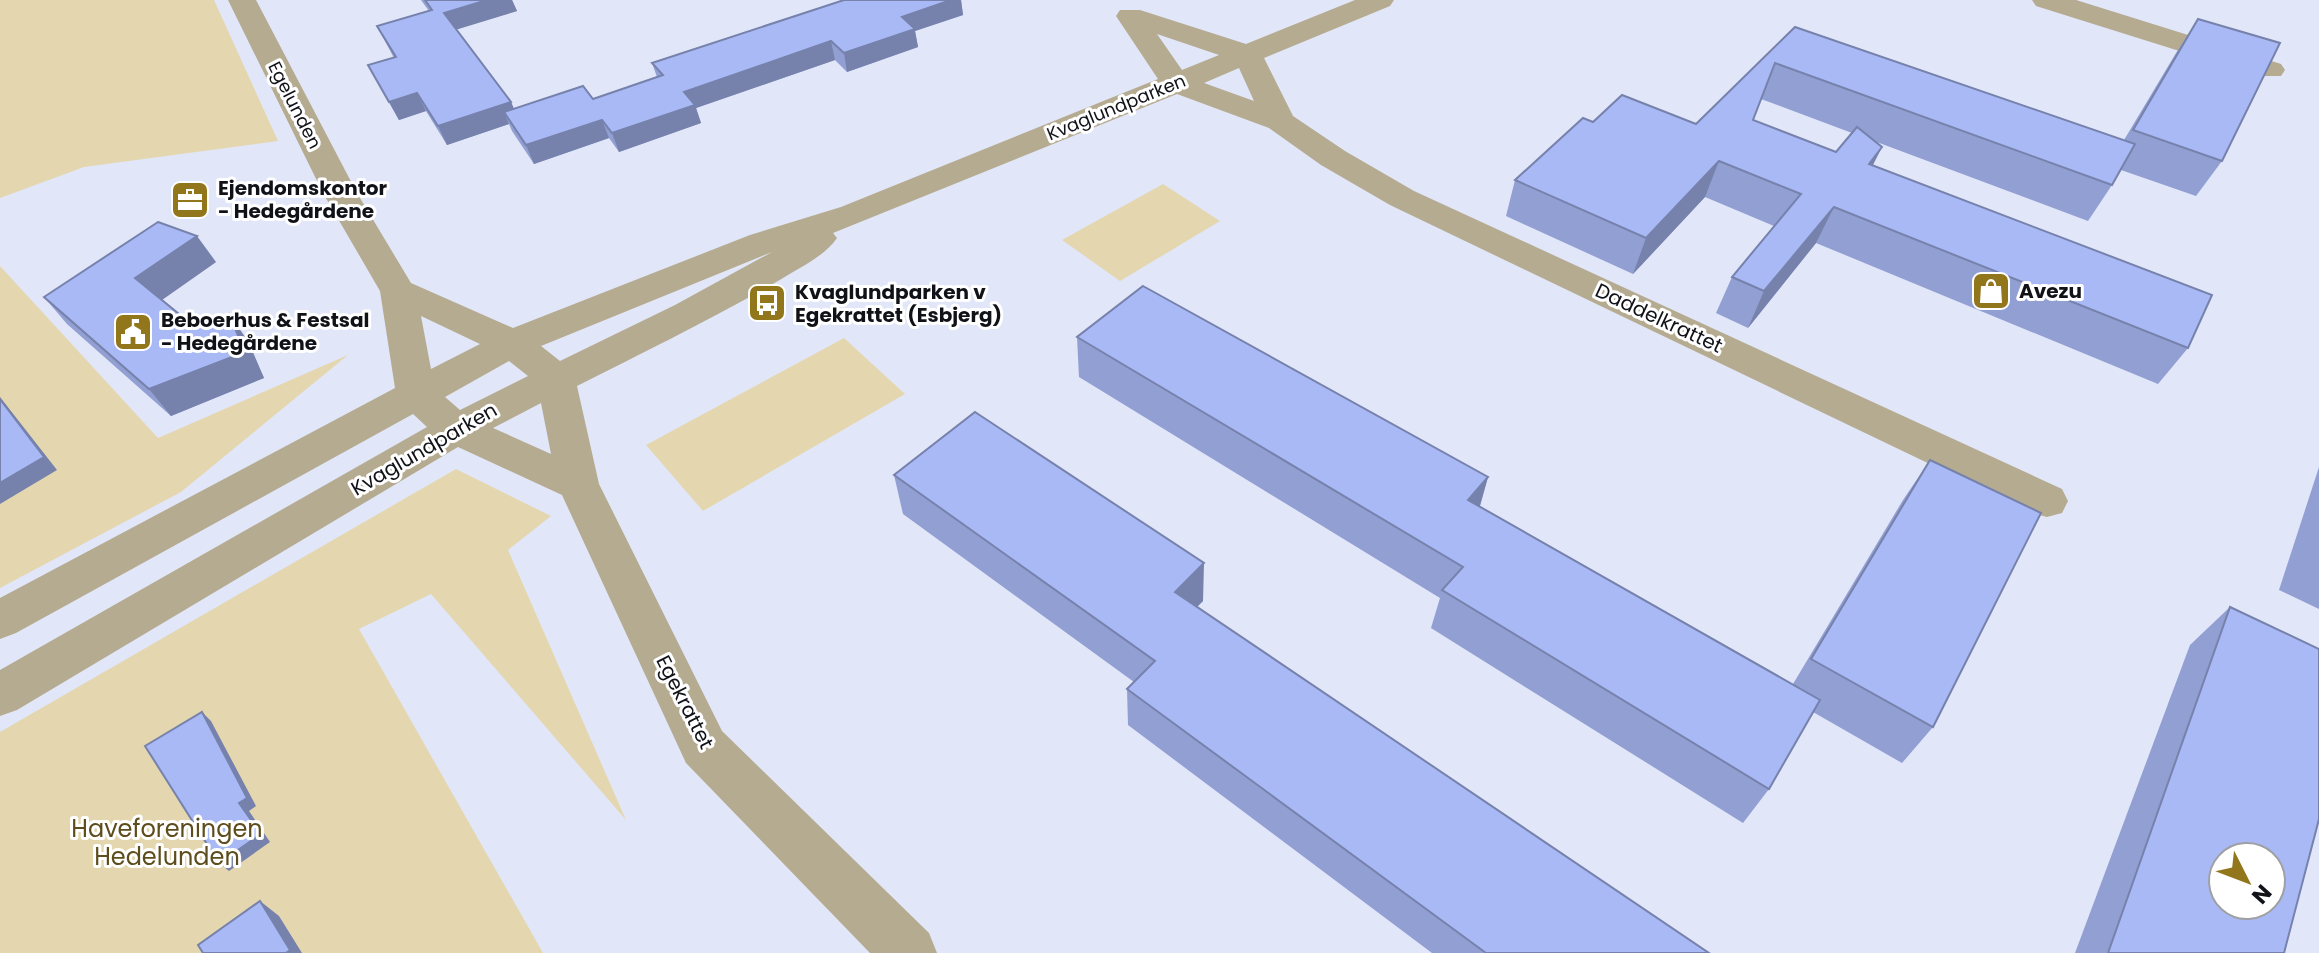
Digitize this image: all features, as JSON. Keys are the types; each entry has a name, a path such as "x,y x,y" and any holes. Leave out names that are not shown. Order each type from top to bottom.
{"street":[{"name":"Egelunden","path":"242,0 340,193 398,291 416,394"},
{"name":"Kvaglundparken","path":"0,620 512,343 762,243 853,215 1380,0"},
{"path":"2046,0 2270,70"},
{"path":"1119,8 1247,54"},
{"path":"1119,8 1176,83"},
{"name":"Daddelkrattet","path":"1247,54 1280,121"},
{"name":"Daddelkrattet","path":"1176,83 1280,121 1333,158 1402,198 2047,501"},
{"name":"Kvaglundparken","path":"0,695 456,429 555,377 765,276 853,215"},
{"path":"398,291 512,343 555,377"},
{"name":"Egekrattet","path":"555,377 578,484 704,747 909,953"},
{"path":"416,394 456,429 578,484"}],"green space":[{"path":"0,0 214,0 278,141 84,167 0,198"},
{"path":"1163,184 1220,221 1120,281 1062,240"},
{"path":"0,266 158,438 348,355 181,492 0,588"},
{"path":"844,338 905,394 703,511 646,445"},
{"name":"Haveforeningen Hedelunden","path":"456,469 551,516 508,550 626,820 431,594 359,629 543,953 0,953 0,732"}],"building":[{"path":"425,0 487,0 444,13 511,102 438,126 417,93 389,102 368,65 396,57 377,26 432,10"},
{"path":"844,0 951,0 902,17 915,29 844,53 831,41 684,92 695,105 612,133 602,120 526,145 504,112 583,86 593,99 663,75 652,63"},
{"path":"2198,19 2280,43 2222,161 2133,130"},
{"path":"1795,27 2135,144 2112,185 1775,63 1753,120 1836,152 1857,127 1882,147 1869,164 2212,295 2188,348 1834,207 1764,291 1732,277 1801,194 1719,161 1646,238 1515,180 1583,118 1593,122 1622,95 1696,124"},
{"path":"158,222 197,236 135,278 195,327 229,314 245,352 149,389 44,297"},
{"path":"1143,286 1488,477 1468,500 1820,700 1769,789 1442,590 1463,567 1077,337"},
{"path":"0,399 44,457 0,483"},
{"path":"975,412 1204,563 1175,592 1709,953 1486,953 1127,689 1155,661 894,475"},
{"path":"1930,460 2041,513 1933,727 1811,659"},
{"path":"2230,607 2319,649 2319,819 2284,953 2108,953"},
{"path":"202,712 247,798 239,803 261,834 219,863 145,746"},
{"path":"260,901 290,950 286,953 203,953 198,945"}],"place":[{"name":"Ejendomskontor - Hedegårdene","path":"190,200"},
{"name":"Avezu","path":"1991,291"},
{"name":"Kvaglundparken v Egekrattet (Esbjerg)","path":"767,303"},
{"name":"Beboerhus & Festsal - Hedegårdene","path":"133,332"}]}
